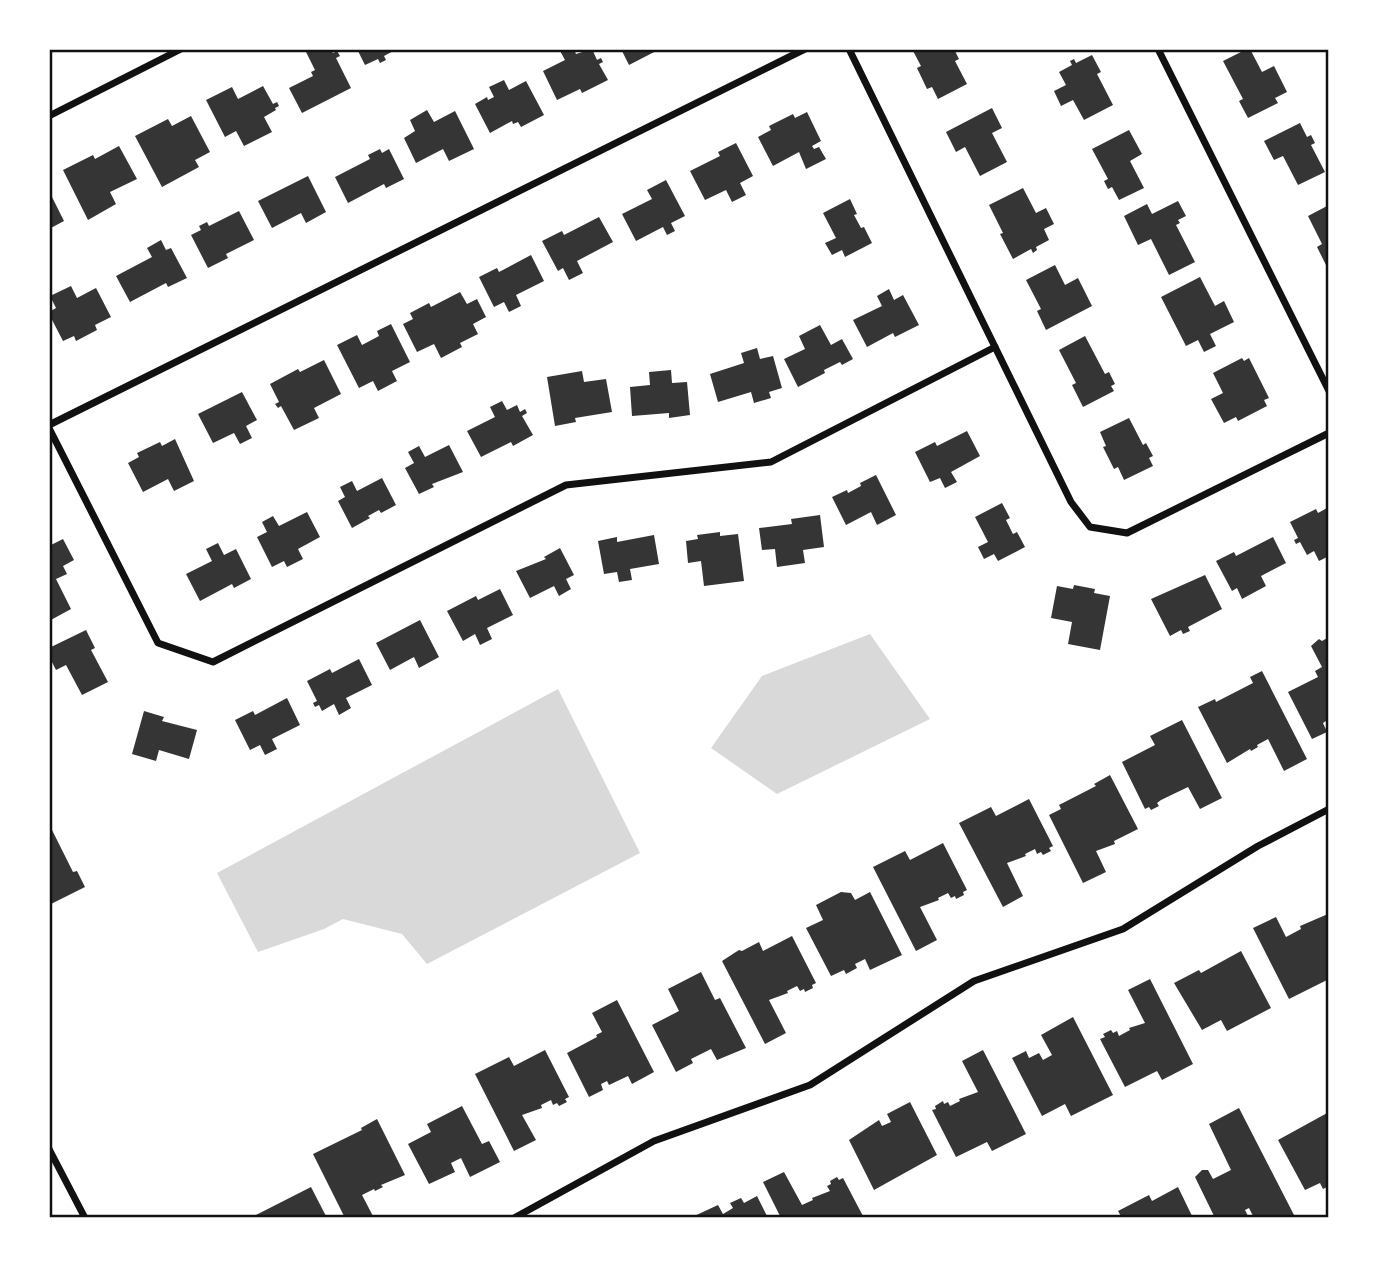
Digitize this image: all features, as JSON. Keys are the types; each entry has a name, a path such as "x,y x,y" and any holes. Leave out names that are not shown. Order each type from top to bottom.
{"street":[{"path":"49,116 181,49"},
{"path":"805,49 49,426 158,643 213,662 566,485 771,462 995,347"},
{"path":"849,49 1071,502 1090,527 1127,533 1329,433"},
{"path":"1158,49 1329,391"},
{"path":"514,1218 654,1141 810,1085 974,981 1123,929 1258,846 1329,809"},
{"path":"49,1149 85,1218"}],"shaded area":[{"path":"870,634 930,719 777,794 711,748 762,676"},
{"path":"558,689 640,853 427,964 402,934 343,919 324,929 258,952 217,873"}],"building":[{"path":"331,49 333,53 337,51 340,56 336,58 351,88 302,113 289,88 313,76 311,72 315,70 305,50"},
{"path":"357,49 397,49 384,56 386,60 380,63 378,59 365,65"},
{"path":"559,49 574,49 576,54 592,49 597,60 601,58 603,62 599,64 608,80 582,93 580,89 557,100 543,71 565,60"},
{"path":"621,49 660,49 629,65"},
{"path":"954,49 959,59 955,61 967,84 938,99 932,87 927,89 917,68 921,66 913,51"},
{"path":"1250,49 1262,72 1274,66 1287,92 1275,98 1278,103 1248,118 1239,101 1243,99 1223,61"},
{"path":"1092,55 1101,72 1097,74 1113,105 1084,120 1073,100 1061,106 1054,91 1066,85 1059,72 1072,65 1070,61 1074,59 1076,63"},
{"path":"504,80 509,90 526,81 544,115 521,127 518,122 513,124 512,121 490,133 475,104 487,97 488,100 494,97 489,87"},
{"path":"263,86 273,104 277,102 279,106 264,117 272,132 244,146 236,131 225,137 206,100 232,87 238,99"},
{"path":"992,108 1002,128 992,133 1007,162 980,176 965,147 956,152 946,132"},
{"path":"427,110 434,122 455,111 474,149 449,161 443,149 416,163 404,138 415,131 410,120"},
{"path":"807,112 821,141 812,146 814,149 819,147 826,159 806,169 799,152 773,166 758,137 771,130 769,126 793,114 795,118"},
{"path":"191,116 210,152 195,160 199,167 162,187 135,136 168,119 172,126"},
{"path":"1300,123 1307,137 1311,135 1315,143 1311,145 1325,172 1298,185 1283,156 1274,160 1264,141"},
{"path":"1129,130 1142,154 1130,161 1144,188 1119,200 1112,187 1108,189 1104,181 1108,179 1092,149"},
{"path":"736,143 753,176 740,183 746,195 732,202 726,190 705,200 690,171 720,156 718,152"},
{"path":"119,146 137,179 110,192 116,204 88,220 63,170 93,155 95,159"},
{"path":"380,149 382,153 389,149 404,179 386,188 384,184 348,203 335,177 370,159 368,155"},
{"path":"308,176 326,212 306,223 301,213 272,228 258,201"},
{"path":"666,180 685,216 671,223 675,231 667,235 663,227 636,241 622,214 652,199 647,190"},
{"path":"1023,188 1036,213 1046,208 1054,224 1044,229 1049,240 1036,247 1037,250 1033,253 1031,249 1013,259 989,205"},
{"path":"49,191 64,221 49,229"},
{"path":"850,199 857,214 854,215 872,243 845,257 842,250 832,255 825,243 836,238 823,213"},
{"path":"1178,201 1186,216 1178,220 1180,223 1176,225 1195,262 1169,275 1151,239 1138,245 1124,216 1147,204 1152,214"},
{"path":"1329,205 1327,267 1317,247 1322,244 1308,216"},
{"path":"239,211 254,240 226,254 228,258 208,268 191,235 201,230 199,226 207,222 209,226"},
{"path":"599,217 613,242 577,261 583,273 569,280 563,268 558,271 542,241 562,231 564,235"},
{"path":"161,240 166,250 171,248 187,278 168,287 166,283 130,302 116,276 152,257 147,248"},
{"path":"531,255 544,281 516,295 521,306 509,312 504,302 494,307 479,277 497,268 499,272"},
{"path":"1055,265 1065,285 1078,278 1092,306 1046,330 1037,311 1041,309 1026,280"},
{"path":"1200,277 1215,306 1224,301 1234,322 1210,334 1216,346 1204,352 1198,340 1186,346 1161,297"},
{"path":"71,286 77,298 96,288 111,317 95,325 97,330 76,341 74,336 63,341 49,314 56,308 50,296"},
{"path":"889,289 894,300 903,295 919,325 895,337 893,333 867,347 853,320 882,306 877,296"},
{"path":"460,292 467,304 477,299 486,317 473,324 478,334 460,343 462,347 441,358 434,344 417,352 403,324 413,319 410,313 429,303 431,307"},
{"path":"391,324 410,362 392,371 397,381 378,391 373,381 359,388 337,345 357,335 362,345 379,336 377,331"},
{"path":"820,325 831,345 842,339 853,359 824,370 825,373 798,387 784,359 805,349 799,336"},
{"path":"1085,336 1105,374 1109,372 1115,384 1111,386 1114,391 1083,407 1072,385 1076,383 1059,350"},
{"path":"757,348 760,359 773,356 782,388 769,392 771,398 754,403 751,392 718,402 710,374 744,363 741,353"},
{"path":"1242,358 1244,361 1249,358 1269,398 1264,400 1267,406 1238,421 1236,417 1224,423 1211,399 1223,393 1213,373"},
{"path":"324,360 341,394 314,408 319,418 294,430 281,406 278,408 275,404 279,402 270,384 298,369 300,372"},
{"path":"671,370 672,383 687,382 690,415 669,418 669,413 632,416 630,387 650,385 649,372"},
{"path":"582,371 584,382 606,379 612,412 575,418 576,422 555,426 547,377"},
{"path":"242,392 257,420 246,426 252,438 240,444 234,433 213,443 198,414"},
{"path":"502,401 507,410 517,405 520,412 525,409 527,413 522,416 533,435 513,446 511,442 481,457 467,431 495,417 490,407"},
{"path":"1129,418 1143,445 1146,443 1153,456 1149,458 1153,466 1124,480 1118,467 1114,469 1103,447 1106,446 1100,432"},
{"path":"967,431 980,456 951,472 957,482 945,488 940,478 930,482 915,452 935,442 937,446"},
{"path":"175,439 194,481 174,491 168,479 143,492 128,463 139,457 137,453 160,442 162,446"},
{"path":"449,445 463,472 432,484 434,487 419,494 405,468 414,463 408,452 419,446 425,457"},
{"path":"876,475 896,515 877,525 871,512 846,525 832,497 847,490 848,493"},
{"path":"382,478 396,505 381,513 379,510 352,528 338,501 345,497 340,487 352,481 357,491"},
{"path":"1002,503 1010,518 1006,520 1013,534 1017,532 1025,547 998,561 994,554 984,559 978,547 988,542 975,517"},
{"path":"1329,507 1329,556 1319,561 1314,551 1307,555 1300,542 1296,544 1294,540 1298,538 1290,522 1316,509 1318,513"},
{"path":"307,512 320,537 298,549 303,559 287,567 284,561 272,567 257,537 267,532 262,522 273,516 279,526"},
{"path":"820,515 824,547 803,550 805,563 777,567 775,549 762,550 759,528 792,524 791,519"},
{"path":"720,532 720,536 738,534 744,581 704,586 701,561 688,563 686,541 698,539 697,535"},
{"path":"654,535 659,564 630,569 632,580 619,582 617,572 604,574 598,541 617,537 617,542"},
{"path":"1273,537 1286,563 1261,576 1266,586 1242,599 1237,588 1232,591 1216,561 1234,552 1236,556"},
{"path":"63,539 74,560 63,566 67,574 56,579 71,609 49,621 49,546"},
{"path":"218,543 224,555 236,549 251,579 234,588 232,584 200,601 186,574 212,561 206,549"},
{"path":"560,548 574,575 566,579 571,589 559,596 554,586 530,598 516,571 546,559 544,557"},
{"path":"1205,575 1222,609 1188,627 1190,631 1183,634 1181,630 1170,636 1151,599"},
{"path":"1074,585 1095,589 1094,593 1110,596 1100,650 1068,644 1072,622 1051,618 1057,586 1073,589"},
{"path":"500,589 513,615 487,628 492,639 480,645 475,634 463,641 447,611 476,596 478,600"},
{"path":"420,620 439,657 419,668 414,657 390,670 376,643"},
{"path":"86,630 95,648 91,650 108,682 82,695 66,665 56,670 49,656 49,648"},
{"path":"1329,637 1329,719 1323,723 1327,732 1312,739 1288,692 1318,677 1315,671 1322,667 1311,646 1319,639 1322,641"},
{"path":"359,659 372,685 346,698 351,708 339,715 334,704 322,711 319,705 315,707 313,703 317,701 307,681 330,669 332,673"},
{"path":"1262,671 1307,759 1284,771 1268,739 1227,763 1198,707 1215,699 1216,702 1253,683 1250,677"},
{"path":"287,698 300,725 272,739 277,749 265,755 260,745 250,750 235,720 253,711 255,715"},
{"path":"144,711 164,717 162,721 197,730 189,759 159,750 156,761 132,754"},
{"path":"1182,720 1222,798 1200,809 1188,787 1161,800 1157,803 1159,806 1151,810 1149,807 1145,809 1122,762 1155,745 1150,736"},
{"path":"1110,775 1138,829 1114,841 1115,844 1096,851 1106,872 1083,883 1049,815 1061,809 1059,805 1096,786 1094,784"},
{"path":"1029,799 1053,846 1049,848 1051,851 1043,855 1041,852 1037,854 1035,849 1025,854 1026,856 1007,863 1023,896 1003,907 959,823 991,807 996,816"},
{"path":"49,824 73,872 77,871 85,887 49,905"},
{"path":"943,843 967,890 956,899 955,896 951,898 948,893 938,898 939,900 920,907 937,940 916,951 873,867 905,851 910,860"},
{"path":"841,892 851,893 855,900 870,892 902,955 870,970 865,959 855,964 857,968 846,974 844,970 831,976 806,928 823,920 816,905"},
{"path":"1328,914 1329,979 1289,999 1253,928 1276,917 1286,937 1301,929 1300,926"},
{"path":"792,936 816,983 805,992 804,989 800,991 797,986 787,991 788,993 769,1000 786,1033 765,1044 722,961 759,942 763,951"},
{"path":"1241,951 1271,1008 1227,1031 1221,1020 1202,1030 1174,983 1199,970 1201,973"},
{"path":"701,972 715,1000 720,998 746,1048 717,1060 711,1049 691,1059 693,1063 676,1072 652,1025 679,1011 668,989"},
{"path":"1150,979 1193,1064 1162,1080 1157,1071 1125,1087 1100,1039 1111,1030 1113,1033 1117,1031 1119,1036 1130,1030 1129,1028 1145,1023 1128,990"},
{"path":"617,1000 654,1072 632,1084 628,1076 609,1085 607,1081 601,1084 603,1090 589,1097 567,1053 602,1032 592,1013"},
{"path":"1073,1017 1113,1095 1071,1116 1065,1104 1042,1116 1012,1058 1026,1051 1029,1058 1039,1053 1043,1060 1052,1055 1041,1035"},
{"path":"545,1050 569,1097 565,1099 567,1102 559,1106 557,1103 553,1105 551,1100 541,1105 542,1108 522,1115 536,1140 514,1151 475,1074 509,1057 514,1066"},
{"path":"983,1050 1026,1134 992,1151 987,1142 956,1157 932,1110 943,1101 950,1106 960,1101 959,1099 978,1092 962,1061"},
{"path":"910,1102 937,1155 874,1190 849,1140 879,1120 882,1126 891,1122 887,1114"},
{"path":"462,1106 482,1144 489,1141 500,1162 470,1177 461,1158 451,1163 455,1172 429,1184 408,1144 431,1132 427,1124"},
{"path":"1239,1108 1294,1215 1289,1218 1254,1218 1249,1208 1245,1210 1249,1218 1215,1218 1195,1177 1202,1170 1208,1170 1213,1179 1231,1170 1209,1124"},
{"path":"1329,1112 1329,1186 1323,1189 1320,1183 1305,1190 1278,1140"},
{"path":"377,1119 405,1175 362,1195 374,1218 345,1218 313,1154 362,1130 361,1128"},
{"path":"784,1172 802,1205 830,1191 827,1186 831,1184 830,1181 837,1177 839,1180 843,1178 864,1218 781,1218 763,1182"},
{"path":"311,1187 327,1218 250,1218"},
{"path":"1178,1187 1193,1218 1122,1218 1118,1211 1149,1195 1152,1201"},
{"path":"757,1196 768,1218 690,1218 718,1205 723,1214 733,1208 730,1203 741,1198 744,1203"}]}
